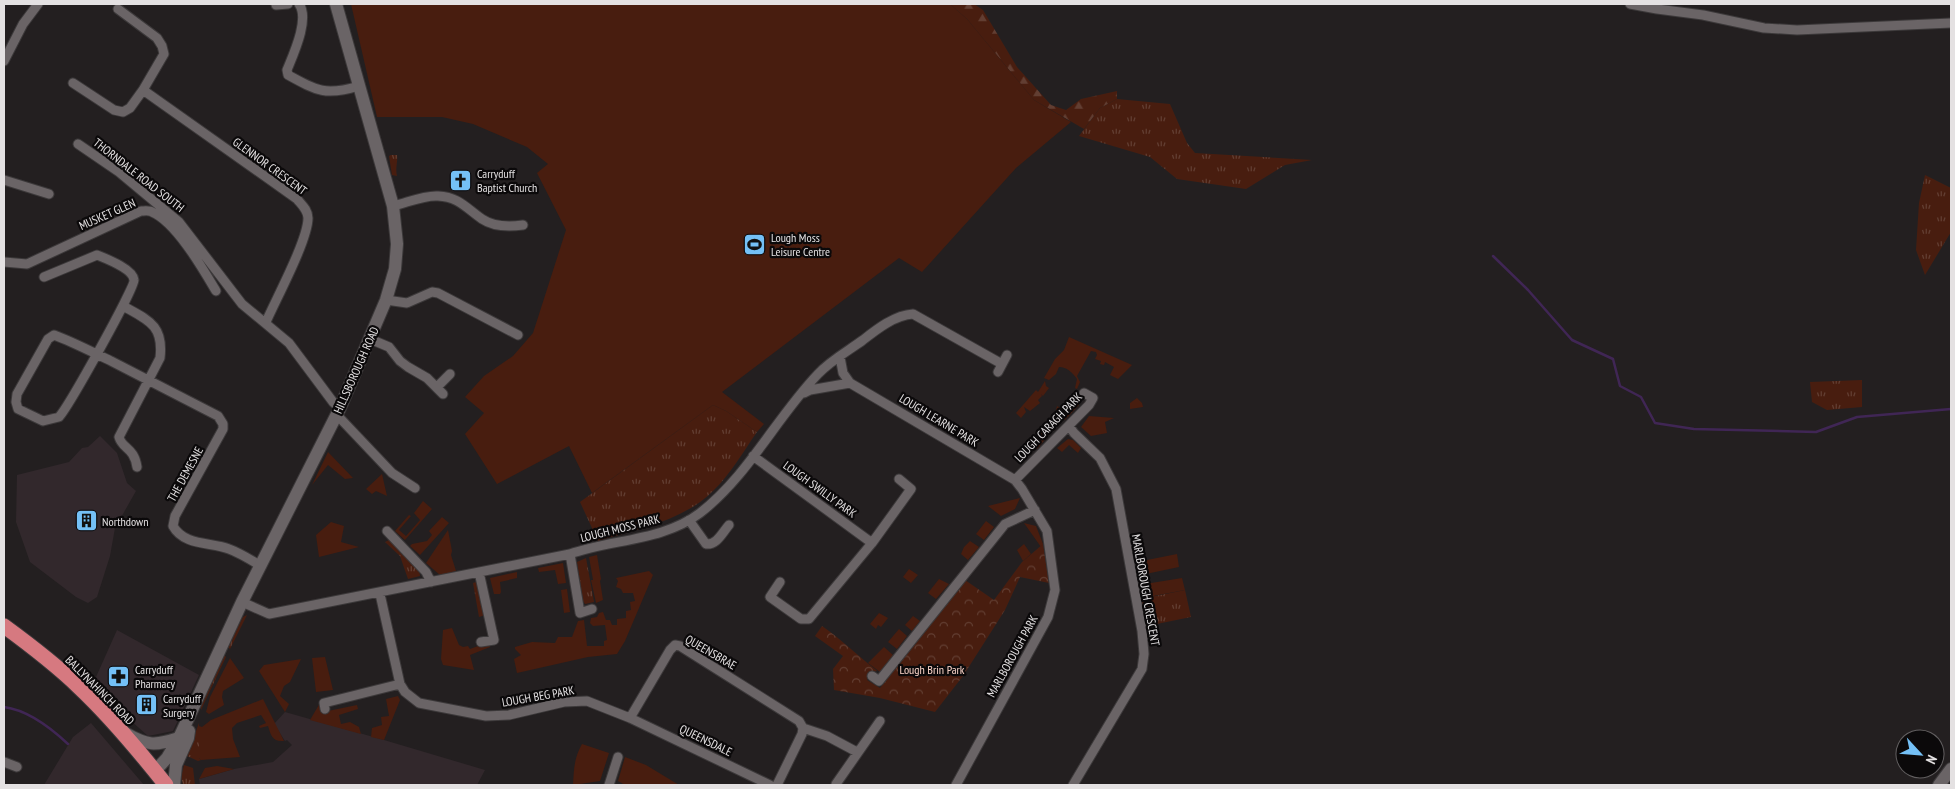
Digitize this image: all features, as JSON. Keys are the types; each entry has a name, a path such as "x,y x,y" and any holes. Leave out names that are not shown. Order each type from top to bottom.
{"highway":[{"name":"BALLYNAHINCH ROAD","path":"4,626 79,687 121,731 166,785"}],"main road":[{"name":"HILLSBOROUGH ROAD","path":"155,771 167,758 179,738 242,602 339,411 386,300 395,269 397,244 393,206 336,4"},
{"name":"HILLSBOROUGH ROAD","path":"174,785 176,765 188,738 191,714"},
{"path":"121,731 150,744 179,738"},
{"path":"1939,785 1951,769"}],"street":[{"path":"4,61 23,24 38,4"},
{"path":"276,6 288,4"},
{"path":"299,4 302,13 301,31 287,70 288,75 319,90 330,92 340,92 359,86"},
{"path":"1630,4 1703,15 1764,28 1797,30 1951,23"},
{"path":"73,83 114,110 122,112 130,108 143,90 164,54 162,46 157,38 118,9"},
{"name":"GLENNOR CRESCENT","path":"143,90 297,198 306,209 308,219 303,239 266,322"},
{"name":"THORNDALE ROAD SOUTH","path":"78,144 119,172 179,222 242,304 289,343 339,411 392,472 416,488"},
{"path":"4,180 49,194"},
{"path":"393,206 428,197 444,197 467,206 483,219 495,225 509,227 523,225"},
{"name":"MUSKET GLEN","path":"4,262 27,264 141,211 151,211 172,227 202,266 216,291"},
{"path":"44,276 97,255 132,274 133,286 96,354"},
{"path":"386,300 407,303 432,292 438,293 518,335"},
{"path":"123,306 145,318 157,331 161,348 160,358 119,437 120,442 132,451 136,467"},
{"name":"LOUGH MOSS PARK","path":"242,602 269,614 380,594 570,554 658,533 689,520 722,495 827,365 877,329 904,315 913,314 1002,364"},
{"name":"THE DEMESNE","path":"96,354 72,399 59,418 43,421 18,410 17,394 48,339 54,335 78,345 96,354 148,380 218,416 223,424 220,437 173,522 176,531 187,539 230,550 261,566"},
{"path":"370,339 389,347 408,367 427,378 440,390 450,374"},
{"path":"801,395 810,390 850,383 843,373 840,356"},
{"name":"LOUGH LEARNE PARK","path":"850,383 1015,480"},
{"name":"LOUGH CARAGH PARK","path":"1015,480 1069,426 1093,398 1084,393"},
{"name":"MARLBOROUGH CRESCENT","path":"1069,426 1100,458 1116,489 1142,631 1144,654 1142,669 1073,785"},
{"name":"LOUGH SWILLY PARK","path":"753,456 872,543"},
{"path":"780,582 770,596 801,620 809,619 872,543 911,489 899,480"},
{"name":"MARLBOROUGH PARK","path":"956,785 1048,617 1055,590 1047,531 1015,480"},
{"path":"872,676 880,681 1005,524 1035,510"},
{"path":"689,520 706,544 712,544 716,541 729,525"},
{"path":"387,531 426,572 431,582"},
{"path":"570,554 580,613 592,609"},
{"path":"479,572 494,640 481,642"},
{"path":"324,703 400,684 380,594"},
{"name":"QUEENSBRAE","path":"630,718 670,650 675,645 680,646 799,721 803,728"},
{"name":"LOUGH BEG PARK","path":"400,684 405,692 419,703 486,716 509,714 576,700 592,703 630,718"},
{"name":"QUEENSDALE","path":"630,718 770,785"},
{"path":"836,784 880,721"},
{"path":"777,785 802,734 803,728 827,736 857,752"},
{"path":"610,785 618,756"},
{"path":"4,762 17,767"}],"shaded area":[{"path":"100,436 117,453 127,483 136,491 115,528 110,556 97,597 88,603 76,597 30,562 16,522 17,475 69,462 82,448 88,447"},
{"path":"117,630 199,675 173,731 148,736 92,686"},
{"path":"285,712 485,770 477,785 200,785 199,779 234,769 273,762 292,745 287,740 285,741 274,724"},
{"path":"91,723 144,785 44,785 73,737"}],"green space":[{"name":"Lough Moss Leisure Centre","path":"351,4 950,4 967,19 1034,100 1071,122 1016,168 922,272 899,258 722,392 764,424 757,432 726,411 713,405 592,493 569,446 497,484 465,434 484,413 465,397 484,376 513,356 533,333 566,230 537,173 548,164 527,147 473,124 442,117 377,117"},
{"path":"950,4 974,4 983,10 1017,67 1051,105 1066,110 1081,99 1117,91 1117,99 1100,108 1084,129 1034,100 967,19"},
{"path":"1117,99 1170,104 1187,143 1195,153 1312,160 1285,165 1246,189 1177,179 1150,157 1079,136 1100,108"},
{"path":"397,155 397,176 392,175 389,156"},
{"path":"1925,175 1951,188 1951,232 1925,275 1916,250 1919,203"},
{"path":"1069,337 1132,365 1118,379 1110,375 1114,367 1105,362 1104,365 1100,364 1101,361 1095,359 1096,352 1091,351 1077,376 1080,382 1077,389 1075,388 1077,379 1064,368 1059,367 1056,374 1049,380 1044,378 1055,359 1064,350"},
{"path":"1862,380 1862,407 1827,410 1812,402 1810,382"},
{"path":"1045,381 1046,386 1049,388 1043,396 1041,394 1042,396 1038,400 1040,403 1030,411 1024,407 1026,412 1021,418 1016,413 1036,390 1038,392"},
{"path":"1137,398 1143,407 1130,409 1130,403"},
{"path":"1074,400 1079,405 1065,420 1056,410 1057,406 1062,409 1066,404"},
{"path":"713,405 726,411 757,432 725,478 701,501 674,517 598,541 580,502"},
{"path":"1089,416 1114,418 1105,422 1107,433 1091,436 1081,427"},
{"path":"1043,431 1048,436 1037,449 1032,443"},
{"path":"1068,439 1073,440 1081,448 1078,453 1069,445 1062,452 1057,448"},
{"path":"328,452 353,478 345,479 328,465 312,485"},
{"path":"382,474 387,496 376,491 372,494 366,489"},
{"path":"1020,498 1015,509 1001,516 988,506"},
{"path":"423,501 432,509 405,540 395,531 409,515 411,516 399,530 406,536 420,520 414,513"},
{"path":"442,517 449,523 420,555 410,546 427,541 432,535 429,531"},
{"path":"986,521 994,527 984,540 976,534"},
{"path":"331,522 344,526 341,542 359,547 319,557 316,535"},
{"path":"1024,523 1036,526 1043,544 1041,547"},
{"path":"448,530 451,555 456,571 440,575 426,563"},
{"path":"389,540 419,570 420,576 408,579 400,556 385,542"},
{"path":"970,541 979,547 968,560 961,554 964,547"},
{"path":"1024,544 1031,554 1023,561 1017,550"},
{"name":"Lough Brin Park","path":"1043,544 1049,583 1020,577 1005,610 963,676 935,712 880,698 834,690 833,669 843,656 815,636 822,626 877,671 872,672 867,680 880,688 965,580 994,600 1022,562"},
{"path":"1177,554 1179,567 1141,575 1137,562"},
{"path":"597,555 603,600 596,603 589,557"},
{"path":"586,558 594,602 585,604 577,562"},
{"path":"563,563 566,583 558,584 555,570 539,572 538,568"},
{"path":"909,569 918,575 911,583 903,577"},
{"path":"649,571 653,575 625,641 617,654 588,657 517,673 514,659 521,655 515,647 532,642 555,643 558,637 572,637 578,621 584,620 587,646 604,646 604,641 607,640 605,625 593,626 590,623 591,618 597,617 599,613 603,612 606,620 610,620 612,625 617,625 617,619 626,618 626,611 631,610 630,602 635,601 633,593 623,593 621,589 616,587 618,581 616,578"},
{"path":"517,572 517,578 500,582 500,594 494,594 490,578"},
{"path":"1182,578 1185,590 1148,597 1145,584"},
{"path":"939,579 949,584 936,599 928,593"},
{"path":"476,582 485,615 479,617 473,583"},
{"path":"567,589 570,612 564,613 561,590"},
{"path":"1185,590 1191,617 1147,626 1141,599"},
{"path":"879,613 888,618 881,627 878,625 876,629 870,624"},
{"path":"247,615 230,649 228,647 243,617"},
{"path":"913,616 920,621 912,631 905,625"},
{"path":"452,628 459,645 463,647 468,646 470,649 489,642 490,647 470,655 474,670 443,665 441,659 443,630"},
{"path":"899,629 907,636 897,649 888,642"},
{"path":"884,647 893,655 880,672 868,663"},
{"path":"224,655 226,657 201,710 201,703"},
{"path":"325,657 333,690 316,692 312,658"},
{"path":"230,658 244,678 223,691 224,705 209,714 206,712 210,697"},
{"path":"301,659 290,682 284,686 280,696 289,704 285,712 259,671 264,665"},
{"path":"398,696 400,700 384,740 371,737 372,728 382,725 381,717 389,716 386,699"},
{"path":"263,699 284,741 274,739 268,726 260,728 259,726 266,723 261,715 237,723 232,728 233,739 240,757 201,760 199,758 199,726 202,727 211,720"},
{"path":"320,703 323,712 357,705 358,709 339,715 341,724 350,722 359,727 361,734 310,720"},
{"path":"199,723 199,758 201,760 198,761 187,756"},
{"path":"582,744 609,753 600,781 573,785 576,759"},
{"path":"625,757 646,765 679,785 625,785 618,781"},
{"path":"184,765 193,768 195,785 183,785 181,777"},
{"path":"217,766 234,769 199,779 205,768"}],"waterway":[{"path":"1493,256 1528,290 1572,340 1613,359 1620,386 1641,397 1655,423 1694,429 1816,432 1857,417 1951,409"},
{"path":"4,707 30,716 68,744"}],"place":[{"name":"Carryduff Baptist Church","path":"461,180"},
{"name":"Lough Moss Leisure Centre","path":"755,244"},
{"name":"Northdown","path":"86,521"},
{"name":"Carryduff Pharmacy","path":"119,676"},
{"name":"Carryduff Surgery","path":"147,705"}]}
